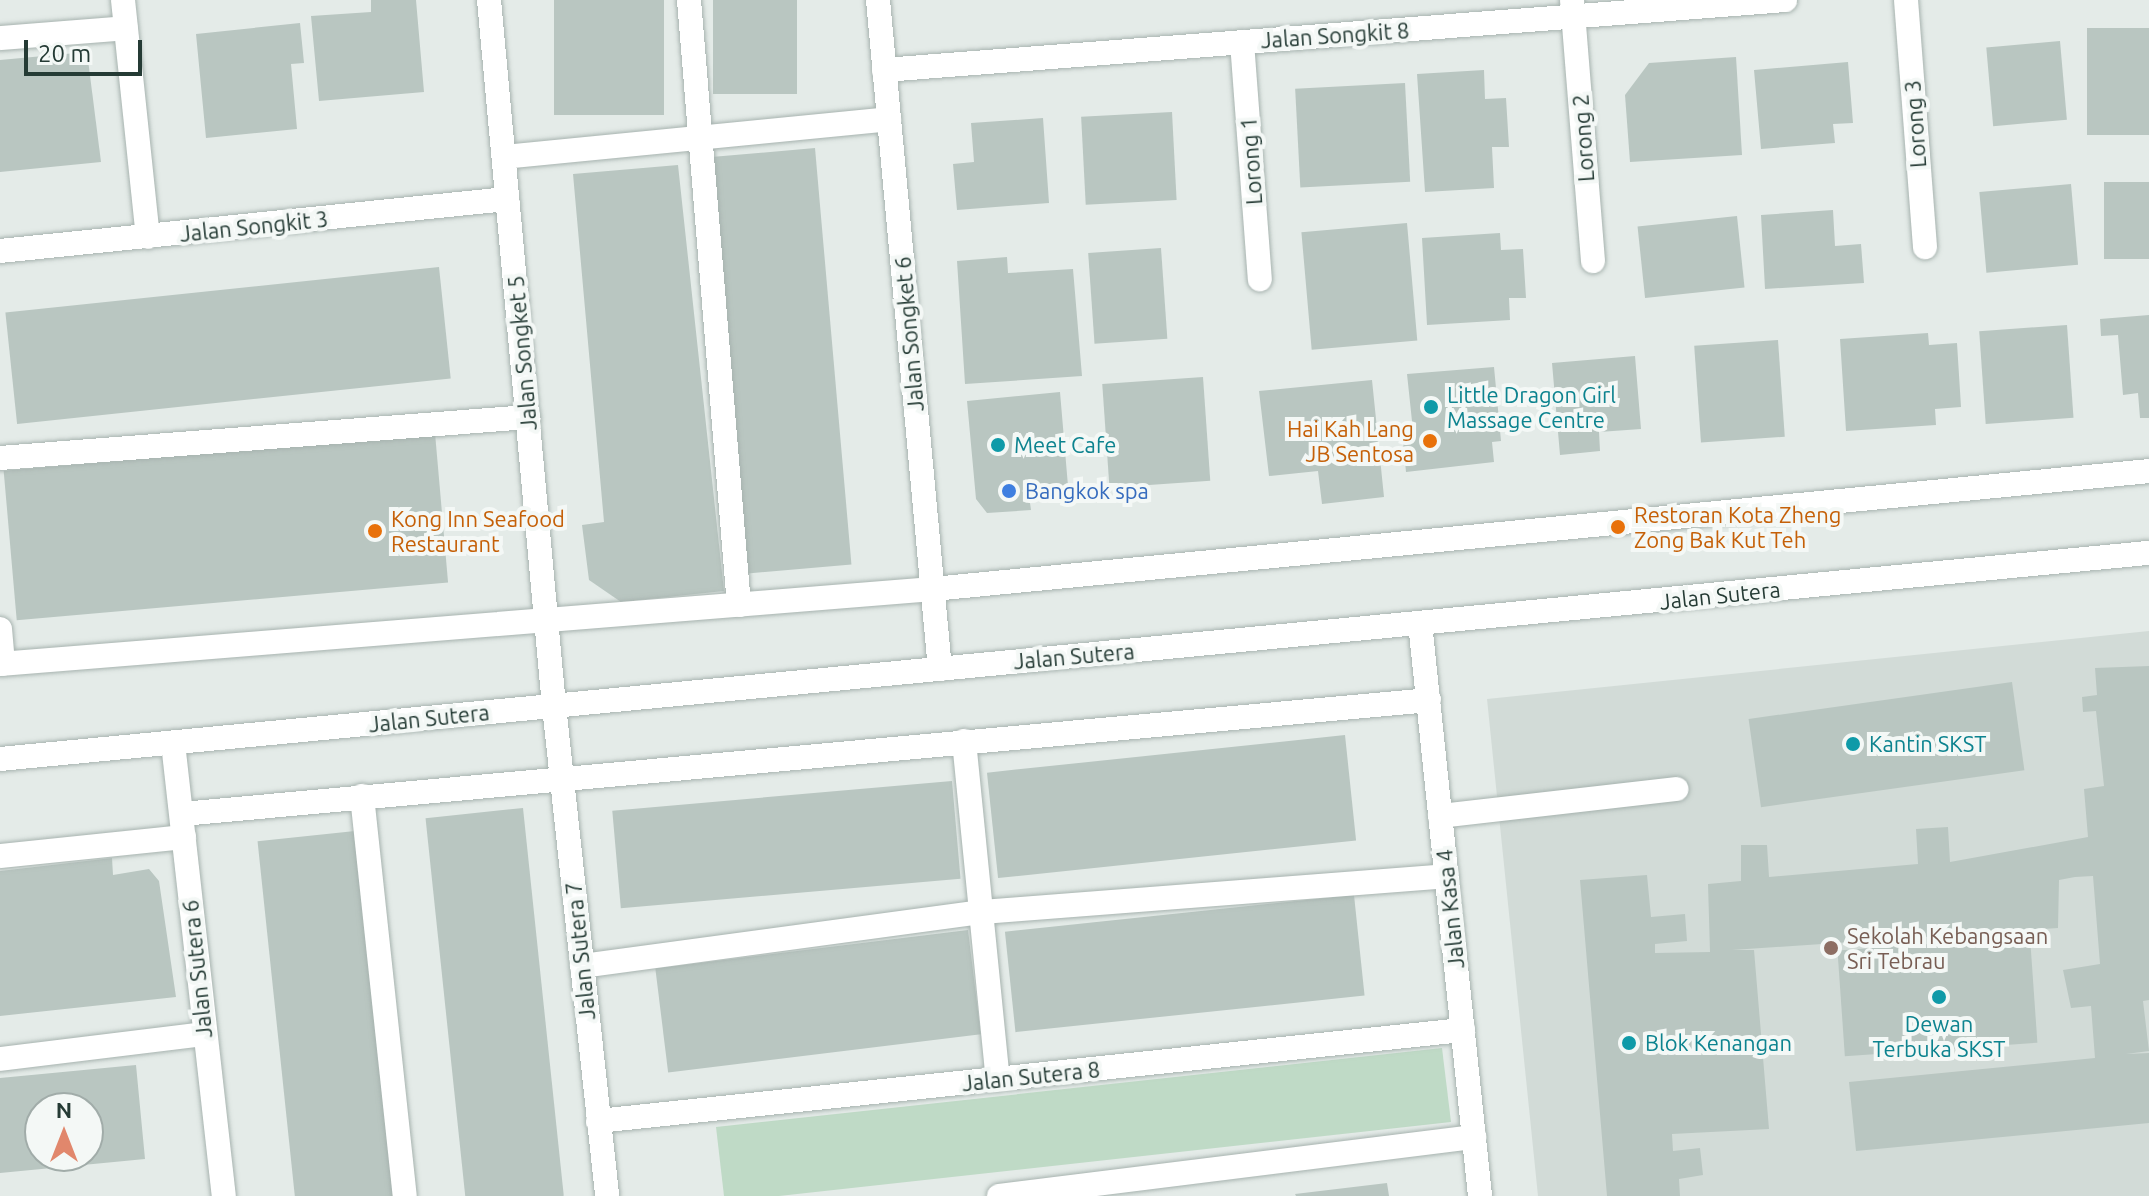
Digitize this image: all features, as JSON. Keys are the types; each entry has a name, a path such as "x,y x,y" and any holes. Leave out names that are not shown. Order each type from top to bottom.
{"street":[{"path":"123,0 148,237"},
{"name":"Jalan Songket 5","path":"489,0 554,706"},
{"path":"689,0 739,605"},
{"name":"Jalan Songket 6","path":"878,0 940,669"},
{"name":"Jalan Songkit 8","path":"884,70 1242,42 1573,8 1785,0"},
{"name":"Lorong 3","path":"1906,0 1925,247"},
{"name":"Lorong 2","path":"1573,8 1593,261"},
{"path":"0,38 126,28"},
{"name":"Lorong 1","path":"1242,42 1260,279"},
{"path":"504,157 889,119"},
{"name":"Jalan Songkit 3","path":"0,251 507,199"},
{"path":"0,458 528,417"},
{"path":"0,629 2,664 933,589 2149,471"},
{"name":"Jalan Sutera","path":"0,759 2149,553"},
{"name":"Jalan Kasa 4","path":"1420,623 1480,1196"},
{"path":"0,856 362,796 1429,700"},
{"name":"Jalan Sutera 7","path":"554,706 607,1196"},
{"path":"964,741 998,1079"},
{"name":"Jalan Sutera 6","path":"173,743 203,1034 224,1196"},
{"path":"1440,816 1676,789"},
{"path":"362,796 405,1196"},
{"path":"582,966 981,912 1447,876"},
{"name":"Jalan Sutera 8","path":"598,1121 1463,1030"},
{"path":"0,1059 203,1034"},
{"path":"999,1196 1474,1137"}],"shaded area":[{"name":"Sekolah Kebangsaan Sri Tebrau","path":"2149,631 2149,1196 1538,1196 1487,699"}],"green space":[{"path":"1442,1048 1451,1122 779,1196 724,1196 716,1127"}],"building":[{"path":"371,0 416,0 424,92 319,101 311,16 371,12"},
{"path":"554,0 664,0 664,115 554,115"},
{"path":"713,0 797,0 797,94 713,94"},
{"path":"300,23 304,63 291,64 297,129 206,138 196,34"},
{"path":"2087,28 2149,28 2149,135 2087,135"},
{"path":"2060,41 2067,120 1993,126 1986,47"},
{"path":"87,52 101,162 0,172 0,60"},
{"path":"1736,57 1742,155 1630,162 1625,95 1649,63"},
{"path":"1848,62 1853,123 1833,124 1835,143 1761,149 1754,70"},
{"path":"1484,70 1485,99 1506,98 1509,147 1492,147 1494,188 1425,192 1417,74"},
{"path":"1405,83 1410,182 1300,188 1295,89"},
{"path":"1172,112 1177,200 1086,205 1081,117"},
{"path":"1043,118 1049,203 957,210 953,164 974,162 971,123"},
{"path":"815,148 851,564 748,573 711,157"},
{"path":"678,165 724,591 621,602 589,580 582,525 604,522 573,174"},
{"path":"2104,182 2149,182 2149,259 2104,259"},
{"path":"2071,184 2078,265 1986,273 1979,192"},
{"path":"1833,210 1835,246 1861,244 1864,283 1765,289 1761,215"},
{"path":"1737,216 1745,288 1645,298 1638,226"},
{"path":"1407,223 1417,341 1312,350 1301,232"},
{"path":"1500,233 1501,250 1523,249 1526,298 1509,298 1510,320 1427,325 1422,238"},
{"path":"1161,248 1167,339 1095,344 1088,253"},
{"path":"1007,257 1008,273 1073,269 1082,376 965,384 957,261"},
{"path":"439,267 451,378 17,424 5,313"},
{"path":"2149,315 2149,418 2140,418 2138,393 2123,395 2118,335 2101,336 2100,319"},
{"path":"2067,325 2073,418 1986,424 1979,331"},
{"path":"1928,333 1929,345 1957,343 1961,407 1935,409 1936,425 1846,431 1840,339"},
{"path":"1778,340 1785,437 1701,443 1694,346"},
{"path":"1635,356 1641,429 1599,432 1600,451 1560,455 1552,363"},
{"path":"1494,367 1501,441 1492,442 1494,462 1406,472 1403,441 1414,440 1407,374"},
{"path":"1203,377 1210,481 1110,488 1102,384"},
{"path":"1372,380 1384,497 1322,504 1318,471 1269,476 1259,391"},
{"name":"Meet Cafe","path":"1060,392 1068,486 1028,489 1031,510 987,513 976,499 967,401"},
{"path":"435,433 448,582 17,620 4,471"},
{"path":"2149,666 2149,1000 2143,1001 2149,1051 2126,1054 2149,1053 2149,1123 1856,1151 1849,1082 2095,1058 2091,1006 2071,1008 2063,970 2100,964 2093,876 2075,877 2059,880 2058,928 1732,950 1754,950 1769,1129 1672,1134 1673,1151 1700,1148 1703,1175 1679,1179 1680,1196 1607,1196 1580,880 1647,875 1651,917 1685,914 1687,941 1655,944 1655,953 1710,952 1708,884 1741,881 1741,845 1767,845 1769,877 1918,864 1916,829 1948,827 1950,862 2088,837 2084,789 2104,786 2096,711 2083,712 2082,697 2097,695 2095,668"},
{"name":"Kantin SKST","path":"2012,682 2024,770 1761,807 1749,719"},
{"path":"1345,735 1356,840 998,878 987,773"},
{"path":"952,781 961,879 621,908 612,811"},
{"path":"523,808 564,1196 465,1196 426,818"},
{"path":"355,831 393,1196 295,1196 258,841"},
{"path":"112,858 113,875 149,869 159,881 176,997 0,1016 0,871"},
{"path":"1354,895 1365,995 1015,1032 1005,932"},
{"path":"968,930 981,1034 668,1073 655,968"},
{"name":"Dewan Terbuka SKST","path":"2030,937 2037,1043 1845,1056 1837,950"},
{"path":"136,1065 145,1159 104,1163 104,1092 24,1092 24,1171 0,1173 0,1078"},
{"path":"1387,1183 1389,1196 1295,1194"}],"place":[{"name":"Little Dragon Girl Massage Centre","path":"1431,407"},
{"name":"Hai Kah Lang JB Sentosa","path":"1430,441"},
{"name":"Meet Cafe","path":"998,445"},
{"name":"Bangkok spa","path":"1009,491"},
{"name":"Restoran Kota Zheng Zong Bak Kut Teh","path":"1618,527"},
{"name":"Kong Inn Seafood Restaurant","path":"375,531"},
{"name":"Kantin SKST","path":"1853,744"},
{"name":"Sekolah Kebangsaan Sri Tebrau","path":"1831,948"},
{"name":"Dewan Terbuka SKST","path":"1939,997"},
{"name":"Blok Kenangan","path":"1629,1043"}]}
